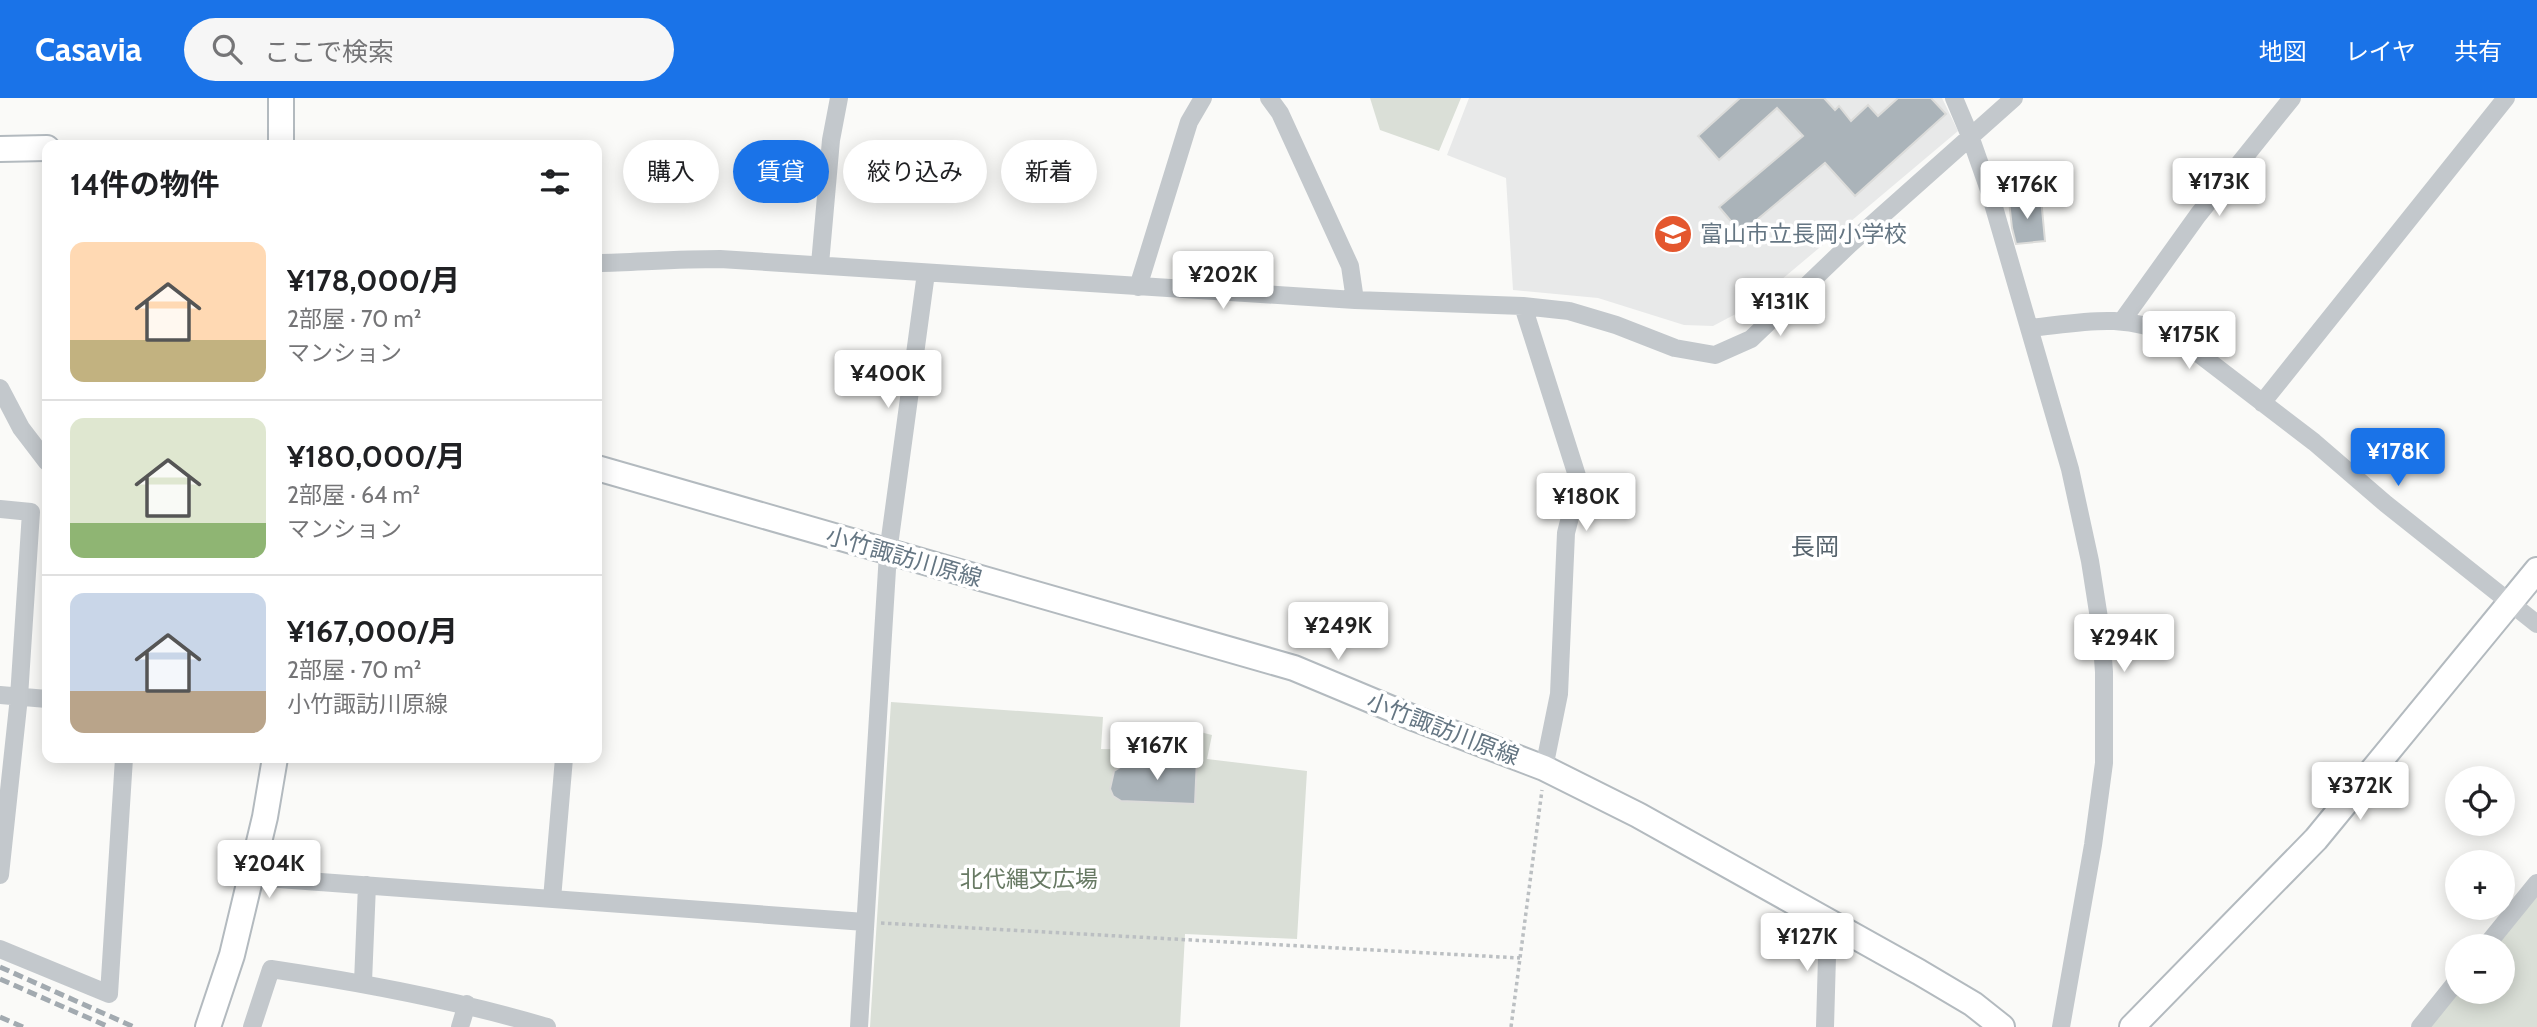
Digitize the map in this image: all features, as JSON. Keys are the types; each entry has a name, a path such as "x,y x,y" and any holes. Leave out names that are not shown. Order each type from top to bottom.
{"main road":[{"path":"281,98 281,140"},
{"path":"0,149 42,148"},
{"name":"小竹諏訪川原線","path":"602,469 1294,668 1416,719 1545,768 1637,814 1828,921 1962,998 2001,1027"},
{"path":"2132,1027 2316,839 2537,570"},
{"path":"208,1027 232,955 274,763"}],"street":[{"path":"820,264 831,140 839,98"},
{"path":"1138,287 1189,122 1203,98"},
{"path":"1269,98 1280,113 1350,265 1355,300"},
{"path":"1954,98 1989,190 2070,469 2085,535 2101,631 2104,763 2093,845 2061,1027"},
{"path":"602,263 720,259 1355,300 1523,306 1569,311 1616,325 1675,348 1715,355 1751,339 1850,244 2014,98"},
{"path":"2122,321 2198,215 2292,98"},
{"path":"2262,404 2506,98"},
{"path":"859,1027 888,552 926,273"},
{"path":"1523,306 1579,482 1566,533 1559,694 1545,768"},
{"path":"2030,328 2107,319 2154,326 2177,337 2314,442 2386,504 2537,624"},
{"path":"0,387 21,429 42,456"},
{"path":"0,509 31,512 19,697 0,875"},
{"path":"0,695 42,699"},
{"path":"0,948 109,994 124,763"},
{"path":"552,899 564,763"},
{"path":"251,877 865,922"},
{"path":"2496,934 2537,883"},
{"path":"363,982 367,885"},
{"path":"1825,1027 1828,921"},
{"path":"252,1027 271,969 363,982 467,1004 547,1027"},
{"path":"2420,1027 2445,996"},
{"path":"460,1027 467,1004"}],"path":[{"path":"1511,1027 1545,768"},
{"path":"865,922 1520,958"}],"shaded area":[{"name":"富山市立長岡小学校","path":"1469,98 1942,98 1958,131 1749,307 1713,326 1684,325 1598,298 1513,290 1506,178 1447,155"}],"green space":[{"path":"1370,98 1461,98 1439,151 1380,130"},
{"name":"北代縄文広場","path":"891,702 1103,717 1101,749 1160,750 1164,723 1212,735 1207,759 1307,771 1297,939 1185,934 1180,1027 870,1027"},
{"path":"2537,894 2537,1027 2430,1027 2448,1004 2515,1004 2515,934 2505,934"}],"building":[{"path":"1740,98 1824,98 1835,110 1839,106 1851,121 1868,105 1878,116 1898,98 1931,98 1946,114 1855,196 1825,163 1741,233 1719,207 1803,136 1777,108 1719,160 1698,136"},
{"path":"2041,198 2045,241 2016,244 2009,201"},
{"path":"1153,756 1197,758 1195,804 1121,801 1113,796 1110,789 1114,771 1122,766 1153,767"}],"railway":[{"path":"0,967 134,1027"},
{"path":"0,979 109,1027"},
{"path":"0,1017 23,1027"}],"place":[{"name":"富山市立長岡小学校","path":"1673,234"}],"district":[{"name":"長岡","path":"1815,546"}]}
